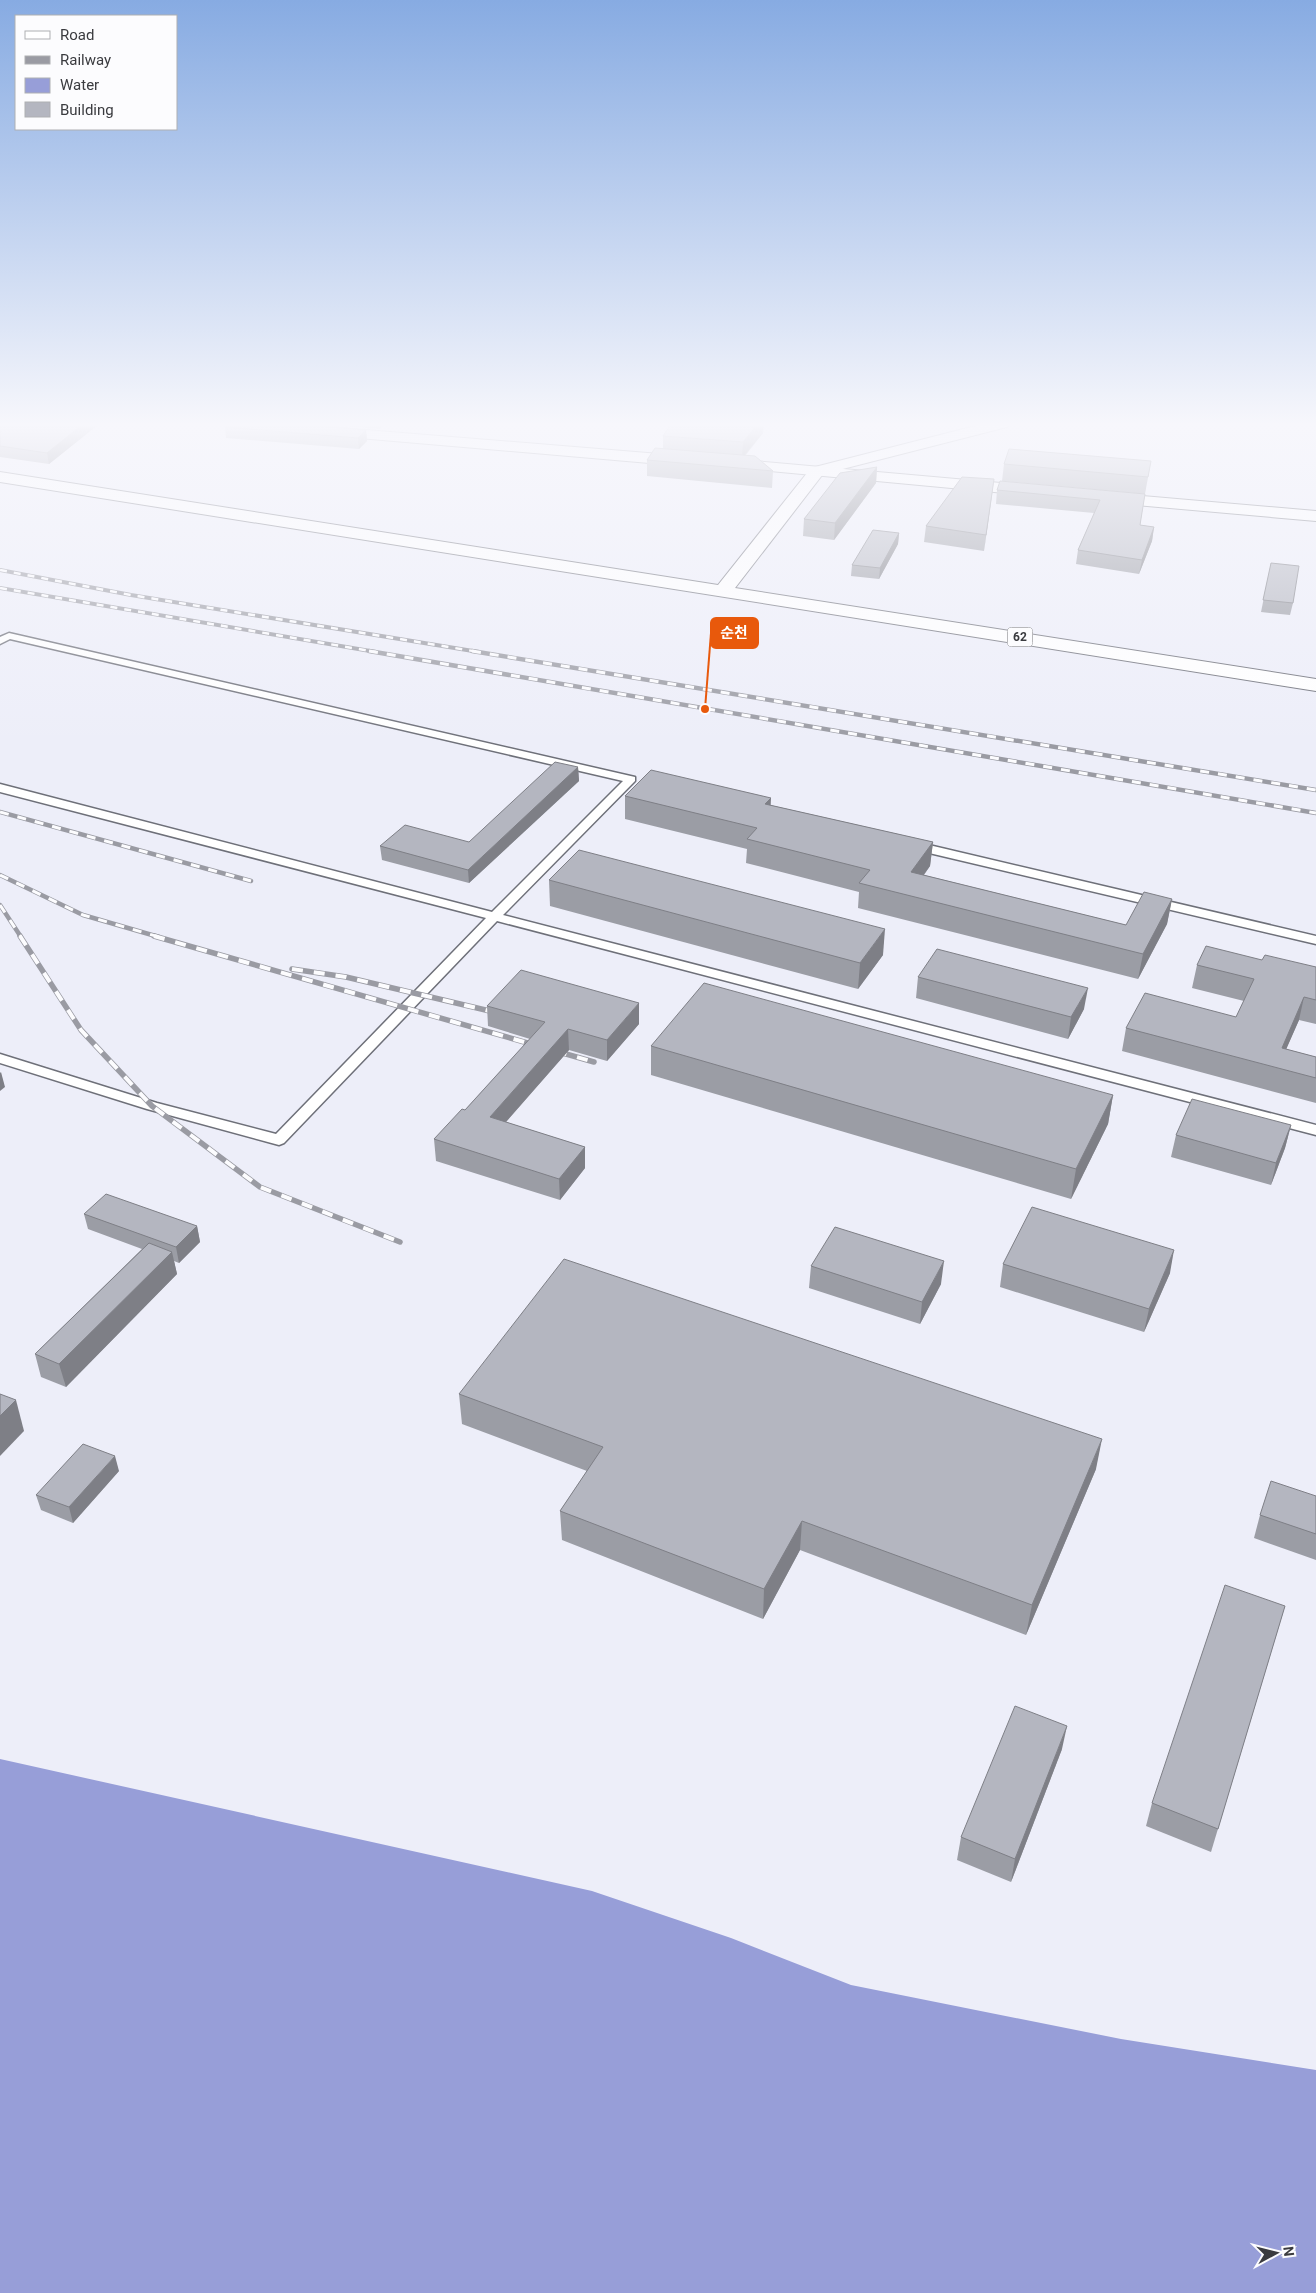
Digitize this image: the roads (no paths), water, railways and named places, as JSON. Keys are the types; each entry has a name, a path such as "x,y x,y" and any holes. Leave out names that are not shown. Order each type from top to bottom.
{"main road":[{"path":"346,531 724,590 770,531"},
{"name":"62","path":"724,590 1316,685"}],"lane":[{"path":"0,641 9,636 636,780 495,916 279,1140 152,1106 0,1058"},
{"path":"0,788 1316,1130"},
{"path":"901,842 1316,940"}],"water":[{"path":"0,1759 592,1891 731,1938 851,1985 1121,2039 1316,2070 1316,2293 0,2293"}],"railway":[{"path":"0,570 131,595 479,652"},
{"path":"0,588 376,652"},
{"path":"369,651 1316,813"},
{"path":"472,651 1316,790"},
{"path":"0,812 251,881"},
{"path":"0,875 83,915 159,937"},
{"path":"0,905 21,937"},
{"path":"20,936 81,1030 152,1106 260,1187 400,1242"},
{"path":"154,936 594,1062"},
{"path":"292,969 346,977 494,1012"}],"place":[{"name":"순천","path":"705,709"}]}
